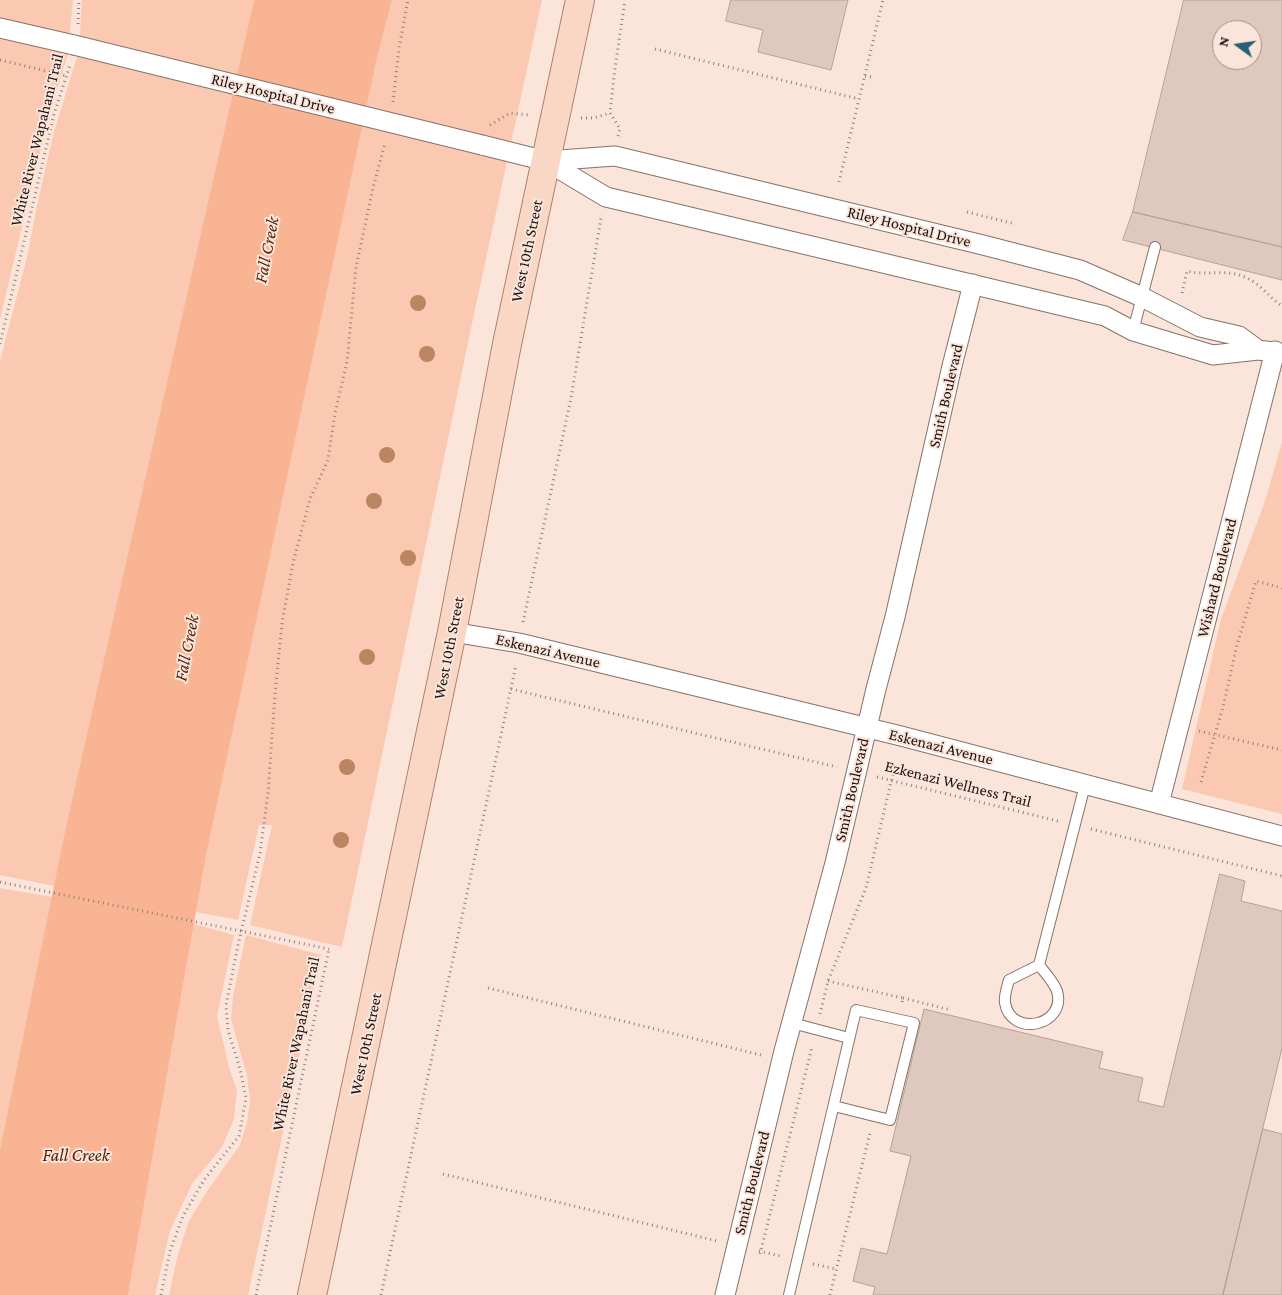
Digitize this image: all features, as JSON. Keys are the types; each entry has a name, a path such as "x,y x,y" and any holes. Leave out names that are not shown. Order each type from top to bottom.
{"main road":[{"name":"West 10th Street","path":"312,1295 452,632 507,344 580,0"}],"street":[{"name":"Riley Hospital Drive","path":"0,28 484,137 546,162 606,197 1105,316 1134,330 1213,354 1271,351"},
{"name":"Riley Hospital Drive","path":"546,162 614,156 1080,270 1142,297 1200,327 1239,336 1271,351"},
{"name":"Smith Boulevard","path":"725,1295 782,1060 858,772 952,366 973,284"},
{"name":"Wishard Boulevard","path":"1159,804 1271,351"},
{"name":"Eskenazi Avenue","path":"452,632 519,643 867,728 1282,836"}],"lane":[{"path":"1134,330 1155,247"},
{"path":"1040,965 1010,980 1005,994 1005,1003 1013,1017 1020,1022 1036,1025 1044,1022 1056,1009 1057,991 1040,965 1084,785"},
{"path":"789,1295 856,1010 914,1023 890,1120 834,1106"},
{"path":"792,1023 849,1038"}],"path":[{"name":"White River Wapahani Trail","path":"0,344 54,114 67,76 77,28 79,0"},
{"path":"392,105 408,0"},
{"path":"620,129 610,113 614,68 626,0"},
{"path":"840,182 883,0"},
{"path":"655,49 859,99"},
{"path":"0,60 67,76"},
{"path":"865,76 871,78"},
{"path":"484,137 510,113"},
{"path":"594,118 610,113"},
{"path":"162,1295 170,1251 183,1216 204,1180 239,1136 246,1098 240,1069 228,1030 226,1005 260,853 268,793 282,623 294,563 310,499 328,460 335,413 347,362 356,267 385,143"},
{"path":"967,212 1015,224"},
{"path":"528,599 571,398 600,221"},
{"path":"1181,294 1188,271 1203,274 1220,272 1248,279 1282,306"},
{"path":"1201,782 1256,581 1282,588"},
{"name":"Ezkenazi Wellness Trail","path":"381,1295 498,742 511,689 1282,876"},
{"path":"1179,726 1282,750"},
{"name":"White River Wapahani Trail","path":"0,882 328,949 256,1295"},
{"path":"488,988 806,1067"},
{"path":"903,998 951,1010"},
{"path":"443,1174 836,1269"}],"shaded area":[{"path":"0,0 73,0 68,53 48,119 0,319"},
{"path":"82,0 254,0 54,886 0,875 0,361 28,253 54,132 79,50"},
{"path":"392,0 542,0 474,314 342,947 250,925 272,825 259,825 238,920 196,912 206,856 376,63"},
{"path":"1282,442 1282,814 1182,789 1221,619 1265,501"},
{"path":"0,888 52,897 0,1149"},
{"path":"194,924 234,935 217,1016 230,1071 237,1090 234,1119 222,1147 192,1184 170,1231 155,1295 128,1295"},
{"path":"246,935 321,955 248,1295 169,1295 177,1258 188,1223 207,1191 240,1145 247,1122 250,1101 247,1076 231,1019 233,996"}],"water":[{"name":"Fall Creek","path":"254,0 392,0 376,63 206,856 128,1295 0,1295 0,1149 66,827"}],"building":[{"path":"731,0 848,0 831,70 758,52 763,30 726,21"},
{"path":"1184,0 1282,0 1282,247 1133,212"},
{"path":"1133,212 1282,247 1282,280 1123,240"},
{"path":"1220,874 1245,881 1241,901 1282,911 1282,1048 1223,1295 873,1295 875,1287 853,1281 861,1248 887,1254 911,1156 890,1151 924,1009 1103,1052 1099,1068 1143,1078 1138,1101 1163,1107"},
{"path":"1263,1129 1282,1134 1282,1295 1223,1295"}]}
